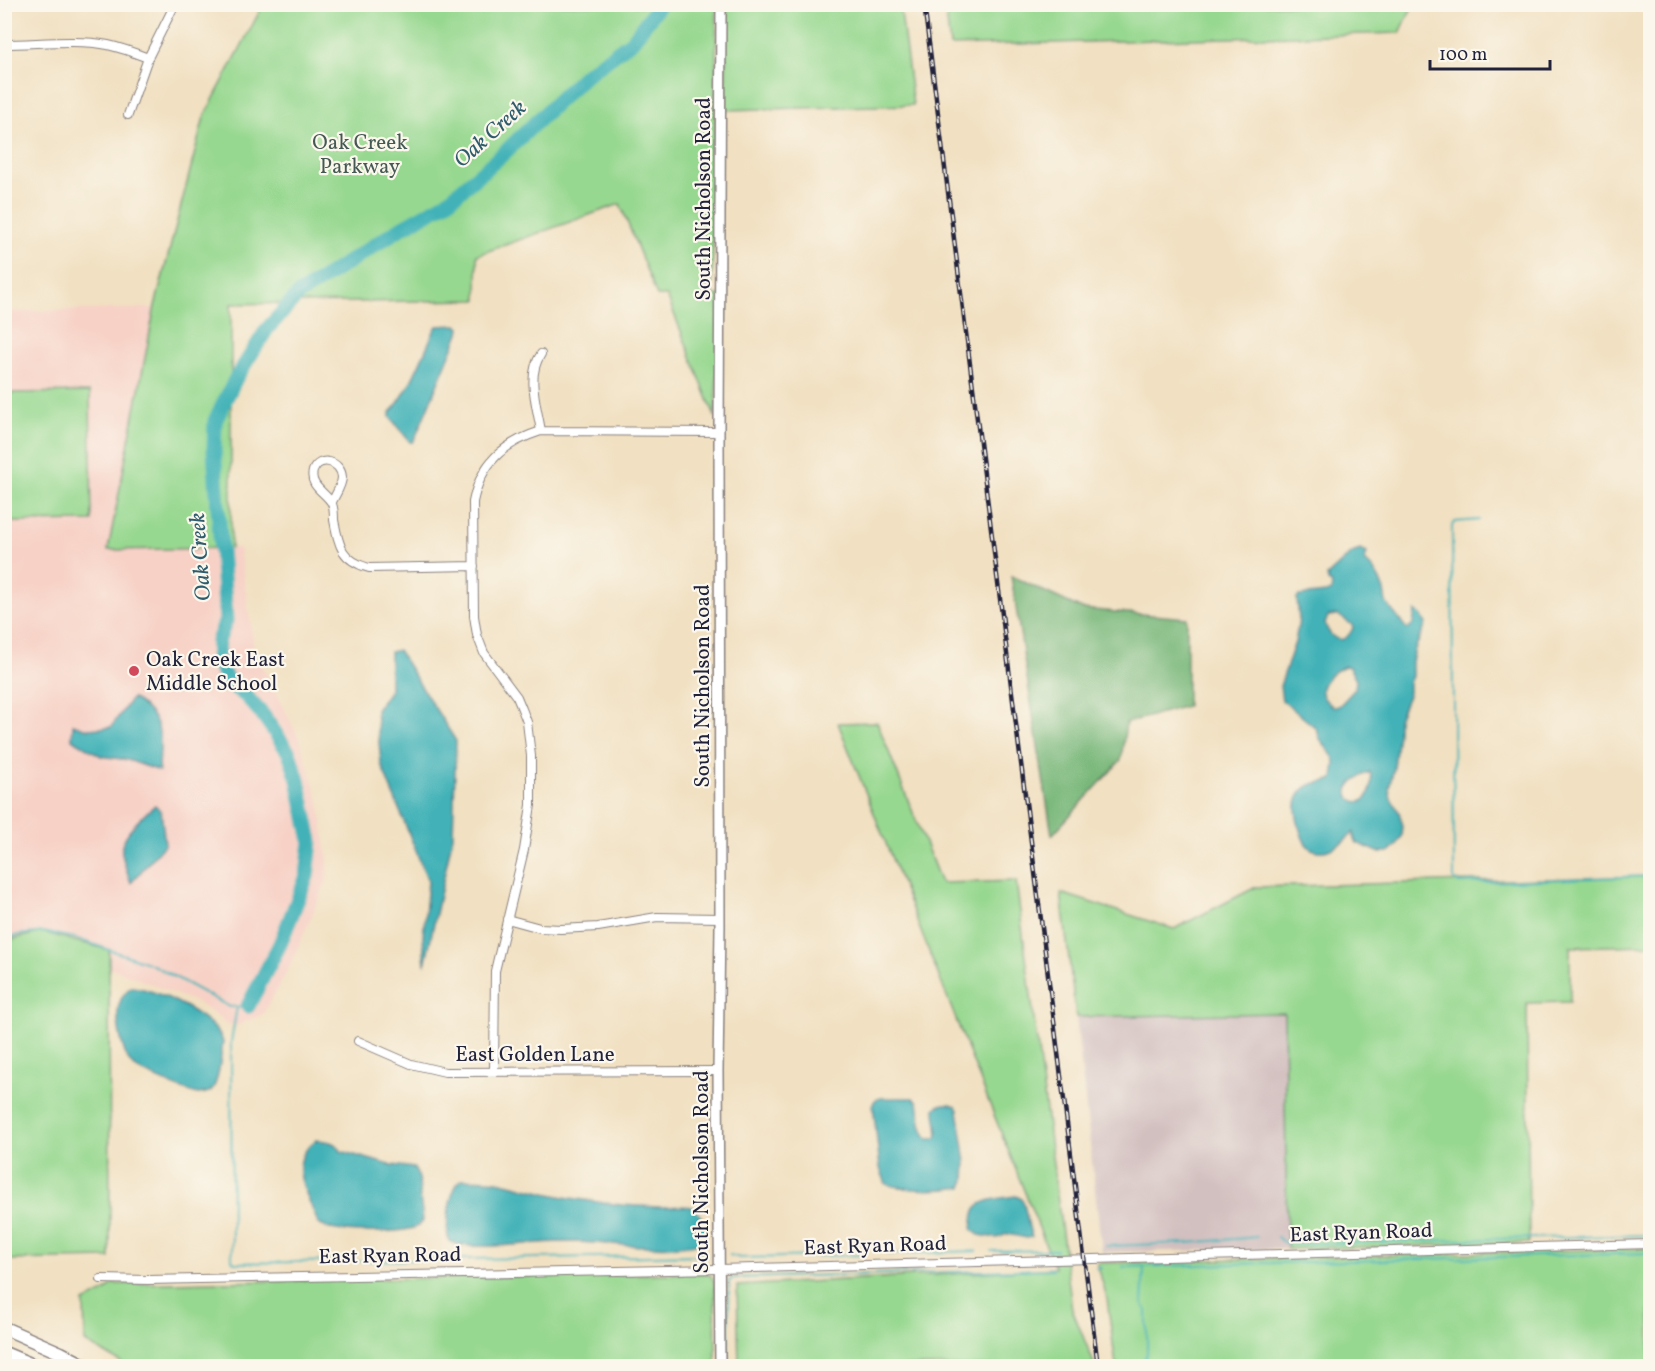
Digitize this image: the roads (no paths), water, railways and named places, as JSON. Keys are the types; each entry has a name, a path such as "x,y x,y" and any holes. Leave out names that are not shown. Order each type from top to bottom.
{"main road":[{"path":"4,1328 86,1366"},
{"path":"4,1353 35,1366"}],"street":[{"path":"128,115 148,58 175,4"},
{"name":"South Nicholson Road","path":"720,1366 718,1071 722,4"},
{"path":"4,44 97,44 121,48 148,58"},
{"path":"541,354 536,362 533,382 541,431"},
{"path":"494,1072 495,971 524,850 531,804 530,746 527,722 517,697 484,653 477,635 474,616 473,502 477,485 493,458 506,447 541,431 719,432"},
{"path":"332,502 341,485 341,471 337,465 323,462 316,466 313,473 314,480 317,487 332,502 340,547 356,564 369,568 474,566"},
{"path":"507,919 540,927 561,929 598,927 657,917 720,918"},
{"name":"East Golden Lane","path":"358,1041 411,1064 445,1072 718,1071"},
{"name":"East Ryan Road","path":"101,1279 719,1269 1650,1244"}],"water":[{"path":"457,325 460,328 459,333 416,436 413,442 410,442 390,417 390,412 403,396 437,326"},
{"path":"1360,550 1367,553 1364,561 1376,573 1384,590 1386,602 1407,629 1413,624 1415,611 1422,616 1426,624 1415,649 1409,693 1398,719 1394,768 1389,788 1403,826 1402,836 1389,852 1378,852 1357,843 1354,832 1327,850 1315,850 1306,844 1298,822 1297,800 1307,787 1333,779 1335,762 1320,739 1316,728 1282,700 1280,686 1295,642 1299,620 1297,599 1299,596 1331,591 1332,585 1327,576 1352,553","holes":["1338,615 1352,625 1353,628 1346,638 1334,637 1325,624 1328,616","1349,667 1356,679 1355,689 1339,706 1334,707 1324,698 1322,686 1332,674 1341,668","1370,772 1372,778 1367,798 1361,801 1350,798 1348,793 1349,787 1356,779"]},
{"path":"398,650 456,741 453,835 425,965 423,937 428,881 381,764 376,710 390,690 390,652"},
{"path":"132,698 151,713 159,729 159,771 128,760 101,756 72,739 73,724 88,729 111,727"},
{"path":"155,805 161,811 165,844 131,883 123,859 122,846 131,829"},
{"path":"131,987 155,992 169,998 197,1014 218,1032 223,1042 218,1075 211,1091 200,1094 192,1092 152,1076 131,1064 122,1043 118,1024 118,1008 124,994"},
{"path":"913,1098 918,1102 922,1126 928,1139 937,1138 938,1135 935,1108 945,1104 956,1106 966,1162 965,1180 962,1187 924,1190 886,1184 880,1168 873,1104 875,1100"},
{"path":"316,1140 330,1142 341,1151 386,1164 414,1168 419,1178 423,1220 416,1227 408,1229 366,1232 336,1230 318,1223 301,1180 300,1169 301,1159 306,1149"},
{"path":"462,1179 497,1181 589,1201 657,1207 691,1207 698,1212 704,1222 705,1237 694,1244 680,1246 580,1242 493,1246 457,1244 449,1241 448,1218 451,1199"},
{"path":"1016,1196 1022,1199 1032,1237 1007,1234 997,1238 979,1235 972,1230 975,1210 980,1204"}],"waterway":[{"name":"Oak Creek","path":"248,1006 280,944 307,876 311,841 298,780 289,753 263,715 246,696 229,683 217,662 218,641 226,620 214,450 215,421 236,378 267,329 299,294 401,228 447,202 503,154 583,77 632,41 660,4"},
{"path":"1479,520 1454,522 1452,526 1454,879 1459,883 1650,876"},
{"name":"Oak Creek","path":"4,939 44,932 75,938 151,964 230,1007 248,1006"},
{"path":"237,1007 231,1042 232,1260 235,1263 707,1255"},
{"path":"1277,1237 1283,1242 1297,1244 1650,1235"},
{"path":"1106,1246 1187,1243 1257,1237"},
{"path":"991,1251 1057,1250"},
{"path":"887,1254 977,1251"},
{"path":"1123,1267 1650,1253"},
{"path":"730,1255 740,1258 861,1255"},
{"path":"1142,1366 1147,1353 1147,1311 1142,1303 1144,1267"},
{"path":"1096,1268 1102,1268"},
{"path":"728,1366 729,1281 733,1278 1053,1269"}],"railway":[{"path":"924,4 1098,1366"}],"place":[{"name":"Oak Creek East Middle School","path":"134,671"}],"park label":[{"name":"Oak Creek Parkway","path":"360,154"}]}
